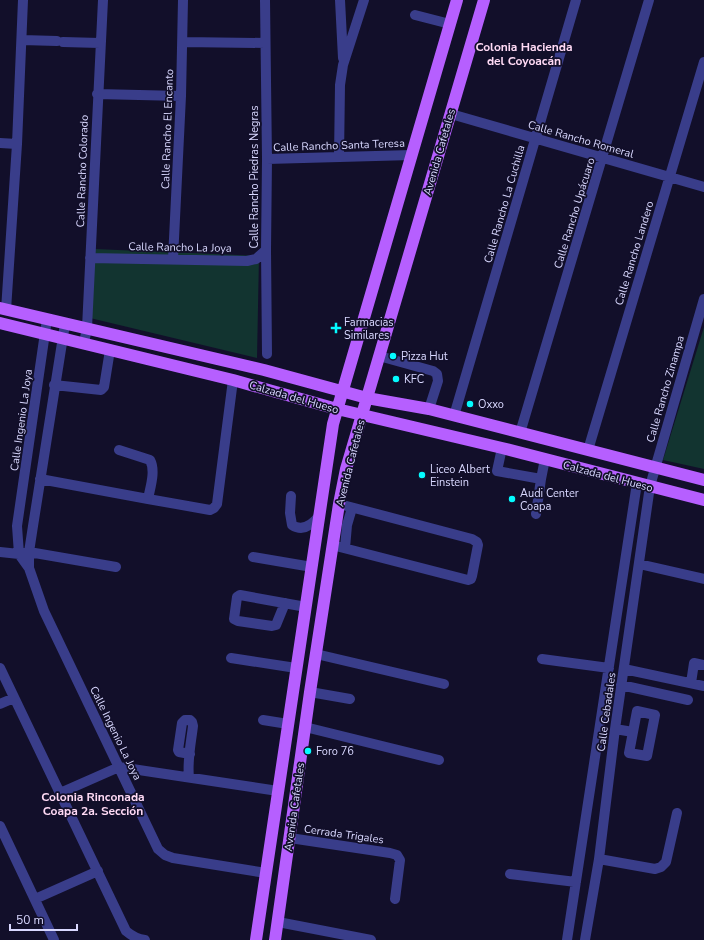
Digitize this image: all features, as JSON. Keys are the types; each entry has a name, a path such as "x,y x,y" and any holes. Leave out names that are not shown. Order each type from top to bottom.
{"main road":[{"name":"Avenida Cafetales","path":"256,940 333,424 457,0"},
{"name":"Avenida Cafetales","path":"275,940 316,654 346,506 346,469 484,0"},
{"name":"Calzada del Hueso","path":"3,309 264,370 367,398 430,409 704,480"},
{"name":"Calzada del Hueso","path":"0,323 234,380 337,409 502,448 704,500"}],"street":[{"path":"3,309 7,296 17,144 23,0"},
{"name":"Calle Rancho Colorado","path":"84,343 87,328 103,0"},
{"name":"Calle Rancho El Encanto","path":"173,259 181,96 183,0"},
{"name":"Calle Rancho Piedras Negras","path":"265,0 267,354"},
{"path":"340,0 343,65"},
{"path":"339,157 340,85 343,65 364,0"},
{"name":"Calle Rancho La Cuchilla","path":"454,416 576,0"},
{"name":"Calle Rancho Upácuaro","path":"520,433 649,0"},
{"path":"415,15 450,24"},
{"path":"22,40 100,43"},
{"path":"182,42 265,43"},
{"name":"Calle Rancho Landero","path":"588,450 704,62"},
{"path":"98,94 181,96"},
{"name":"Calle Rancho Romeral","path":"451,114 704,187"},
{"path":"0,143 17,144"},
{"name":"Calle Rancho Santa Teresa","path":"267,159 412,155"},
{"name":"Calle Rancho La Joya","path":"90,258 247,261 256,259 266,250"},
{"name":"Calle Rancho Zinampa","path":"650,486 704,299"},
{"name":"Calle Ingenio La Joya","path":"47,320 17,526 24,553 44,611 158,849 165,855 173,858 266,873"},
{"path":"24,553 40,480 54,385 65,324"},
{"path":"54,385 101,390 104,387 110,350"},
{"path":"379,356 433,371 437,374 438,381 430,409"},
{"path":"40,480 210,510 214,508 217,504 234,380"},
{"path":"502,448 497,471 541,479"},
{"path":"119,450 150,460 153,464 148,499"},
{"path":"536,514 545,459"},
{"path":"567,940 637,483"},
{"name":"Calle Cebadales","path":"585,940 599,859 621,685 650,486"},
{"path":"291,496 290,513 292,525 300,528 307,527 313,524 319,516"},
{"path":"339,546 468,580 471,579 472,576 478,545 477,542 346,506"},
{"path":"629,535 642,537"},
{"path":"0,552 24,553 116,567"},
{"path":"253,557 312,567"},
{"path":"638,564 704,579"},
{"path":"285,603 276,625 272,626 238,621 234,619 237,597 240,595 285,603 306,607"},
{"path":"316,654 444,684"},
{"path":"230,658 296,668"},
{"path":"542,659 609,668"},
{"path":"691,683 694,663 704,665"},
{"path":"0,668 126,931 135,938 145,940"},
{"path":"624,669 704,686"},
{"path":"621,685 688,700"},
{"path":"310,692 350,699"},
{"path":"0,704 14,698"},
{"path":"263,720 288,724"},
{"path":"305,727 439,760"},
{"path":"615,729 633,732"},
{"path":"189,777 188,770 190,754"},
{"path":"60,793 119,767 278,791"},
{"path":"599,859 655,869 661,867 666,862 677,813"},
{"path":"0,826 54,940"},
{"name":"Cerrada Trigales","path":"290,838 397,855 400,860 395,899"},
{"path":"35,899 98,871"},
{"path":"510,874 576,882"},
{"path":"278,922 371,940"}],"green space":[{"path":"94,249 259,256 257,358 90,318"},
{"path":"704,327 704,469 663,460"}],"place":[{"name":"Farmacias Similares","path":"336,328"},
{"name":"Pizza Hut","path":"393,356"},
{"name":"KFC","path":"396,379"},
{"name":"Oxxo","path":"470,404"},
{"name":"Liceo Albert Einstein","path":"422,475"},
{"name":"Audi Center Coapa","path":"512,499"},
{"name":"Foro 76","path":"308,751"}],"district":[{"name":"Colonia Hacienda del Coyoacán","path":"524,54"},
{"name":"Colonia Rinconada Coapa 2a. Sección","path":"93,804"}]}
